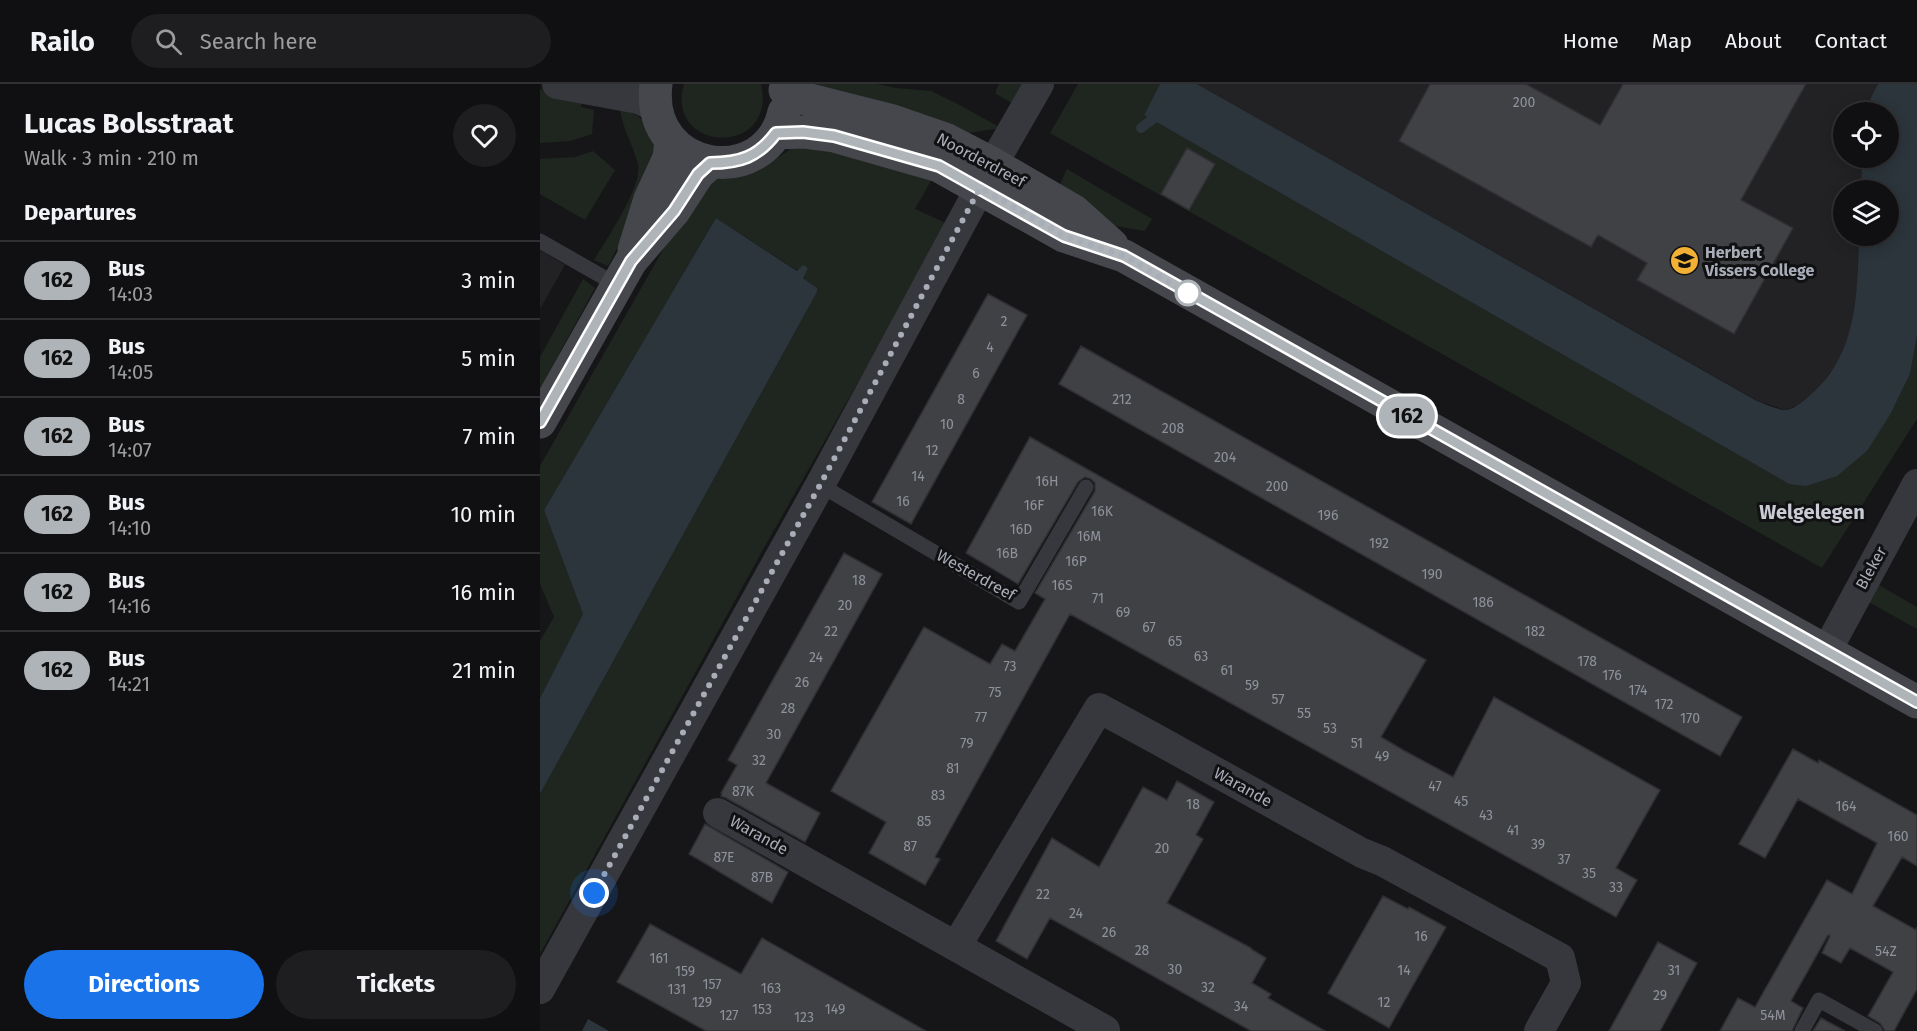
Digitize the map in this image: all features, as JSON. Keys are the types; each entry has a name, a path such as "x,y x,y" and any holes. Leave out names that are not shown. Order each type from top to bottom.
{"street":[{"path":"557,84 639,99 656,96 661,125 671,141 682,151 710,163 740,160 766,145 783,120 786,105 784,87"},
{"path":"540,989 820,485 986,176 1039,84"},
{"name":"Noorderdreef","path":"784,87 806,99 893,121 945,139 986,176 1064,236 1124,256 1917,702"},
{"name":"Noorderdreef","path":"776,133 803,132 834,136 939,166 986,176"},
{"path":"624,273 650,199 669,158 671,141"},
{"path":"540,421 624,273 674,211 698,174 710,163"},
{"name":"Bleker","path":"1826,652 1917,484"},
{"name":"Warande","path":"957,945 1099,708 1362,853 1382,861 1560,958 1566,983 1539,1031"},
{"name":"Warande","path":"718,813 957,945 1104,1031"}],"lane":[{"path":"540,241 624,273"},
{"name":"Westerdreef","path":"820,485 1019,602 1086,487"},
{"path":"1802,1031 1819,1000 1875,1031"}],"shaded area":[{"path":"684,84 761,84 762,108 753,125 739,135 721,138 704,134 690,124 682,107"},
{"path":"812,84 877,84 931,91 1001,128 962,134"},
{"path":"999,84 1024,84 1012,103 996,94"},
{"path":"1078,84 1160,84 1144,115 1789,484 1891,413 1910,374 1917,336 1917,419 1822,568 1050,133"},
{"path":"1160,84 1197,84 1757,401 1784,410 1791,409 1800,403 1824,381 1837,363 1846,344 1855,302 1859,246 1899,246 1899,180 1861,180 1862,168 1899,168 1899,102 1870,102 1878,84 1917,84 1917,336 1910,374 1891,413 1867,451 1837,476 1806,486 1789,484 1144,115"},
{"name":"Herbert Vissers College","path":"1197,84 1878,84 1870,102 1833,102 1833,168 1862,168 1861,180 1833,180 1833,246 1859,246 1852,327 1839,361 1818,389 1798,405 1785,410 1758,401"},
{"path":"540,89 582,99 581,107 594,110 592,134 570,141 540,143"},
{"path":"620,106 640,118 649,128 655,150 621,241 608,266 594,260 622,213 638,174 638,164"},
{"path":"822,142 936,172 915,209 948,224 765,546 540,954 540,794 817,292 817,288 803,278 798,271 716,218 544,510 583,614 540,698 540,641 554,617 540,584 540,466 698,188 722,174 744,172 773,161 792,148"},
{"path":"593,151 615,170 585,220 540,194 540,159 575,157"},
{"path":"1067,169 1152,219 1145,231 1109,225 1057,191"},
{"path":"716,218 797,271 803,265 808,268 803,278 817,288 817,292 540,794 540,698 583,614 544,510"},
{"path":"540,250 565,265 540,309"},
{"path":"583,279 595,288 540,389 540,357"},
{"path":"1877,584 1917,607 1917,629 1867,601"},
{"path":"588,1019 609,1031 582,1031"}],"building":[{"path":"1430,84 1526,84 1600,125 1623,84 1806,84 1741,200 1793,228 1734,334 1637,280 1647,263 1598,235 1591,247 1399,141"},
{"path":"1187,148 1215,164 1189,210 1161,194"},
{"path":"988,294 1027,315 911,524 872,502"},
{"path":"1081,346 1742,717 1720,756 1059,384"},
{"path":"1030,437 1426,660 1381,737 1403,750 1453,777 1494,697 1660,790 1616,868 1637,880 1616,917 1070,614 935,857 940,859 925,885 869,853 886,822 831,791 924,627 990,664 1002,644 1015,651 1045,599 1035,593 1095,491 1095,483 1091,479 1085,477 1078,482 1018,584 966,553"},
{"path":"844,553 882,574 766,783 820,813 805,842 721,796 721,793 737,765 728,760"},
{"path":"1793,749 1818,763 1819,760 1917,815 1917,866 1902,857 1873,906 1916,930 1917,927 1917,989 1894,1031 1885,1031 1880,1023 1868,1016 1893,972 1850,948 1841,963 1822,953 1830,936 1828,935 1791,1001 1803,1008 1792,1031 1720,1031 1738,998 1755,1007 1827,880 1852,894 1877,843 1798,799 1765,858 1739,844"},
{"path":"1177,781 1214,802 1196,835 1203,839 1167,903 1266,958 1252,983 1271,994 1268,998 1325,1031 1251,1031 1050,918 1027,959 996,941 1052,838 1099,867 1143,787 1167,800"},
{"path":"705,824 788,872 772,903 689,854"},
{"path":"1383,896 1446,927 1389,1028 1328,993"},
{"path":"650,924 741,974 762,938 926,1031 706,1031 617,982"},
{"path":"1658,942 1697,963 1660,1031 1609,1031"},
{"path":"1821,1018 1845,1031 1813,1031"}],"waterway":[{"path":"1141,128 1162,112"}],"bus line":[{"name":"162","path":"540,422 631,261 674,211 698,174 710,163 740,160 754,154 776,133 803,132 834,136 939,166 1064,236 1124,256 1917,702"}],"place":[{"name":"Herbert Vissers College","path":"1684,261"}],"district":[{"name":"Welgelegen","path":"1812,512"}],"route":[{"path":"594,893 820,485 980,188 1064,236 1124,256 1188,293"}]}
